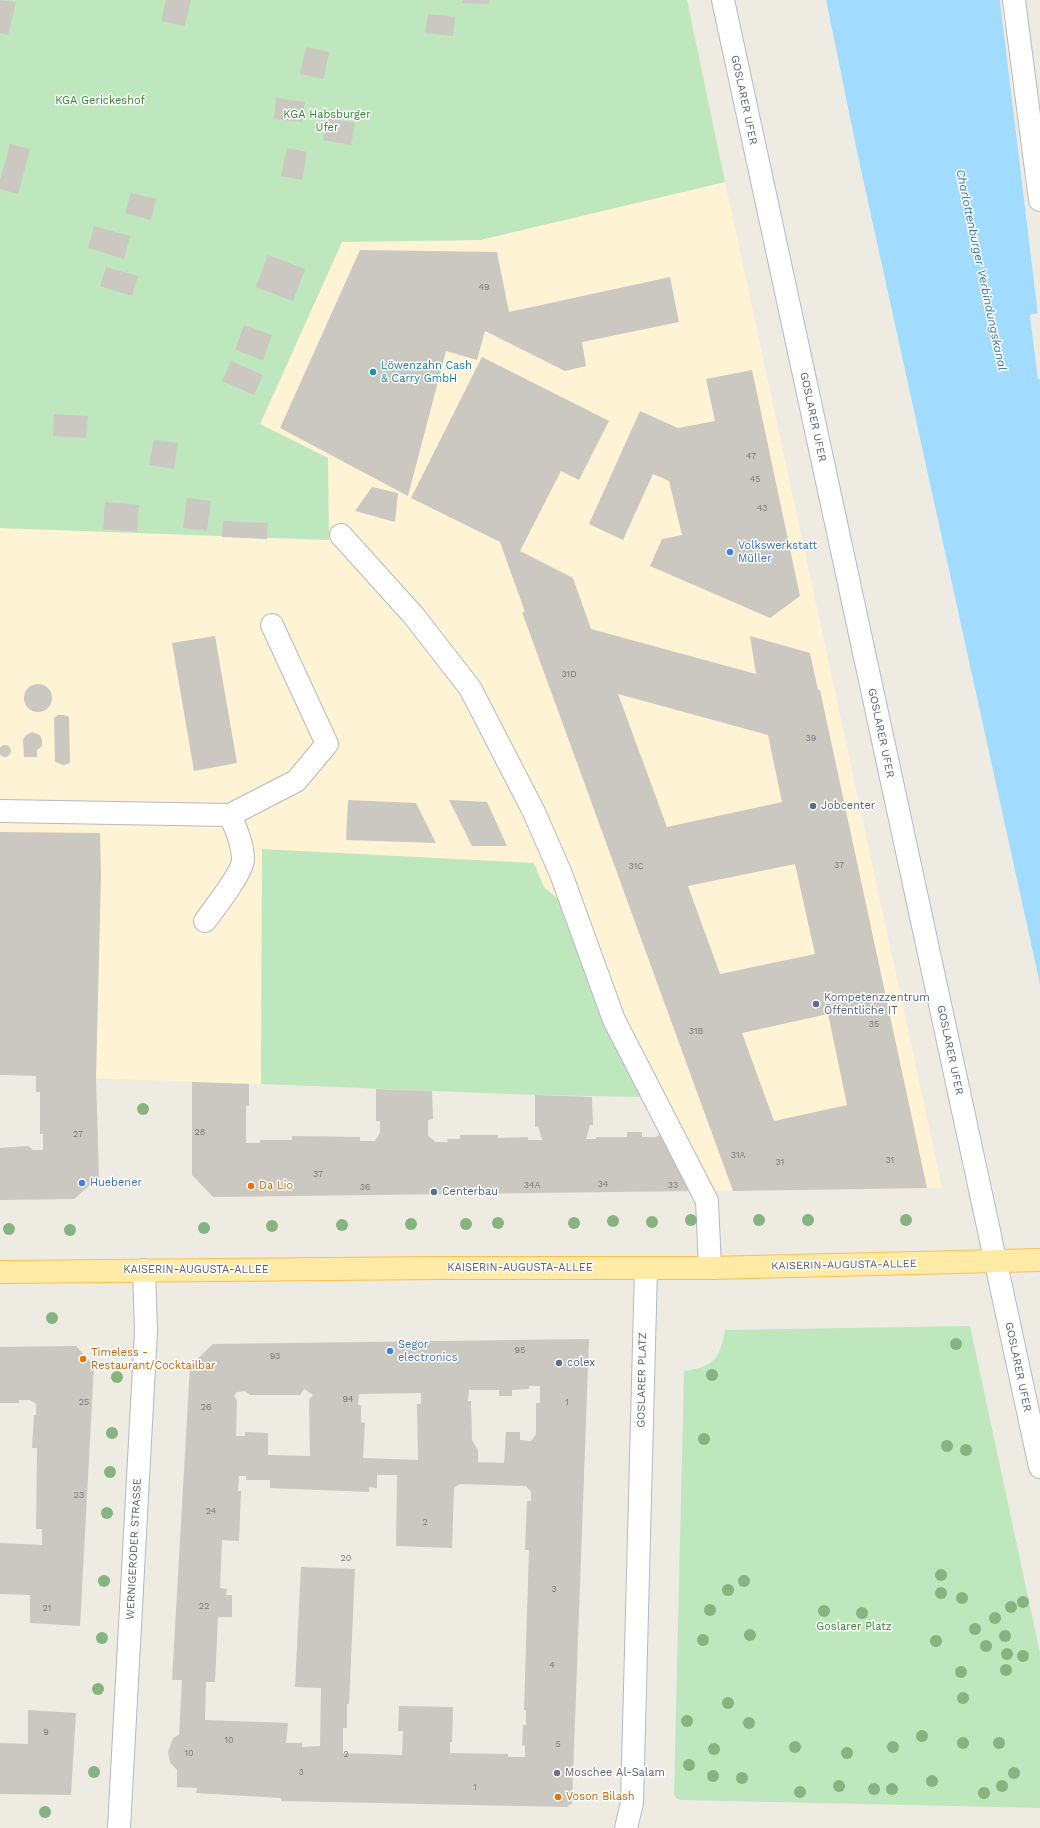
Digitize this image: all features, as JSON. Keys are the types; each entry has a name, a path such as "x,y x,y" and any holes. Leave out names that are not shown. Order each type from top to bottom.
{"main road":[{"name":"KAISERIN-AUGUSTA-ALLEE","path":"0,1272 710,1268 1040,1260"}],"street":[{"name":"GOSLARER UFER","path":"722,0 1040,1467"},
{"path":"1014,0 1040,200"},
{"path":"341,535 414,616 470,688 530,806 561,874 614,1020 707,1201 710,1268"},
{"path":"0,811 230,815 296,781 327,744 272,625"},
{"path":"205,921 234,879 243,862 241,844 230,815"},
{"name":"GOSLARER PLATZ","path":"626,1828 632,1804 646,1268"},
{"name":"WERNIGERODER STRASSE","path":"119,1828 146,1331 144,1270"}],"shaded area":[{"path":"725,182 942,1188 694,1191 565,905 544,887 262,849 261,1084 0,1075 0,528 328,540 328,458 260,425 342,242 480,240"}],"green space":[{"path":"0,0 687,0 725,182 480,240 342,242 260,424 328,458 329,540 0,528"},
{"path":"262,849 534,863 544,887 565,905 645,1097 535,1095 261,1084"},
{"name":"Goslarer Platz","path":"970,1326 1040,1653 1040,1808 677,1799 674,1795 684,1371 702,1367 714,1360 721,1348 725,1330"}],"water":[{"name":"Charlottenburger Verbindungskanal","path":"826,0 1000,0 1038,314 1030,315 1038,379 1040,379 1040,984 858,156"}],"pier":[{"path":"1000,0 1002,0 1040,310 1040,315 1032,316 1040,379 1038,379 1030,315 1038,313"}],"building":[{"path":"0,0 16,2 8,35 0,33"},
{"path":"166,0 191,0 185,26 161,21"},
{"path":"463,0 489,0 489,4 462,3"},
{"path":"428,14 455,17 453,36 425,33"},
{"path":"306,47 329,52 324,79 300,74"},
{"path":"276,98 305,102 302,122 274,119"},
{"path":"328,118 355,123 351,145 323,140"},
{"path":"10,144 30,149 18,194 0,189 0,180"},
{"path":"287,148 307,152 302,180 281,176"},
{"path":"131,193 156,199 151,220 125,213"},
{"path":"94,226 130,236 124,259 88,248"},
{"name":"Löwenzahn Cash & Carry GmbH","path":"360,250 497,252 509,312 670,277 679,322 582,342 586,366 565,371 485,331 477,360 446,351 408,496 280,428"},
{"path":"268,255 305,269 293,301 256,287"},
{"path":"106,267 138,276 132,296 100,286"},
{"path":"244,325 272,335 263,360 235,350"},
{"path":"482,357 609,421 579,480 561,471 520,551 573,578 591,629 756,674 750,636 810,653 818,690 820,690 927,1188 733,1191 522,612 525,612 500,542 411,498","holes":["618,694 768,735 782,802 667,827","795,864 815,954 720,974 688,886","828,1014 847,1105 774,1121 742,1033"]},
{"path":"231,361 263,375 254,395 222,381"},
{"path":"752,370 800,596 770,618 650,566 662,539 682,535 669,481 653,474 623,540 589,524 640,411 678,428 715,421 706,379"},
{"path":"54,414 88,416 86,438 53,436"},
{"path":"154,440 178,443 174,469 149,465"},
{"path":"372,487 398,493 395,522 355,511"},
{"path":"187,498 211,501 207,531 183,528"},
{"path":"105,502 139,505 137,532 103,529"},
{"path":"223,521 268,523 267,539 222,537"},
{"path":"215,636 237,763 194,771 172,643"},
{"path":"38,684 48,688 52,698 48,708 38,712 28,708 24,698 28,688"},
{"path":"58,715 69,717 70,762 63,765 55,762 54,718"},
{"path":"32,732 40,735 42,746 37,750 37,757 24,757 23,740 25,736"},
{"path":"5,745 9,747 11,751 9,755 5,757 1,755 -1,751 1,747"},
{"path":"348,800 416,803 436,843 346,840"},
{"path":"449,800 487,802 507,846 472,846"},
{"path":"0,832 100,833 101,875 96,1078 99,1177 74,1199 0,1200 0,1148 28,1146 33,1150 43,1150 43,1134 40,1134 40,1092 36,1092 36,1076 0,1075"},
{"path":"192,1082 249,1084 249,1106 246,1106 246,1143 260,1143 260,1140 292,1140 292,1136 360,1137 360,1141 375,1141 380,1133 380,1121 376,1121 376,1089 432,1091 433,1119 428,1120 428,1136 436,1142 448,1142 447,1139 460,1139 460,1135 498,1135 498,1138 528,1137 528,1140 542,1140 538,1126 535,1127 535,1095 592,1097 593,1125 590,1125 586,1139 596,1139 596,1137 627,1137 627,1132 642,1132 642,1137 656,1137 663,1133 694,1191 213,1197 192,1175"},
{"path":"589,1339 572,1803 567,1807 281,1801 281,1798 196,1793 197,1788 177,1787 177,1770 170,1762 168,1752 173,1738 179,1735 182,1680 172,1680 190,1366 213,1344","holes":["529,1386 540,1386 540,1403 536,1403 536,1434 531,1441 520,1440 520,1432 506,1432 504,1463 478,1462 478,1450 472,1440 471,1401 468,1401 469,1390 499,1390 499,1396 512,1396 512,1390 529,1389","304,1389 313,1395 309,1400 310,1456 268,1455 268,1433 245,1432 245,1436 236,1436 237,1400 234,1396 237,1392 245,1391 250,1395 300,1395","421,1393 421,1404 417,1404 418,1460 363,1458 365,1423 361,1422 361,1405 358,1405 359,1394","377,1475 397,1475 396,1546 452,1548 454,1488 460,1484 526,1486 531,1492 531,1501 527,1501 525,1550 529,1550 524,1710 526,1710 526,1725 523,1725 522,1746 525,1745 525,1757 508,1757 508,1754 450,1753 450,1742 452,1742 453,1707 399,1706 398,1731 403,1731 402,1755 343,1753 343,1728 347,1728 347,1704 349,1704 355,1569 301,1567 295,1687 321,1688 320,1746 302,1747 302,1743 286,1743 288,1723 205,1720 206,1682 215,1682 218,1617 232,1617 232,1595 226,1595 227,1589 220,1588 222,1540 239,1541 241,1491 238,1491 239,1476 246,1476 246,1480 270,1480 270,1488 369,1492 369,1487 377,1488"]},
{"path":"76,1346 94,1366 80,1626 30,1623 30,1595 0,1594 0,1543 42,1545 42,1529 36,1529 37,1448 32,1448 36,1404 30,1400 19,1400 19,1403 0,1403 0,1347"},
{"path":"28,1710 76,1713 71,1795 0,1794 0,1743 28,1744"}],"place":[{"name":"Löwenzahn Cash & Carry GmbH","path":"373,372"},
{"name":"Volkswerkstatt Müller","path":"730,552"},
{"name":"Jobcenter","path":"813,806"},
{"name":"Kompetenzzentrum Öffentliche IT","path":"816,1004"},
{"name":"Huebener","path":"82,1183"},
{"name":"Da Lio","path":"251,1186"},
{"name":"Centerbau","path":"434,1192"},
{"name":"Segor electronics","path":"390,1351"},
{"name":"Timeless - Restaurant/Cocktailbar","path":"83,1359"},
{"name":"colex","path":"559,1363"},
{"name":"Moschee Al-Salam","path":"557,1773"},
{"name":"Voson Bilash","path":"558,1797"}],"park label":[{"name":"KGA Gerickeshof","path":"100,101"},
{"name":"KGA Habsburger Ufer","path":"327,121"}]}
